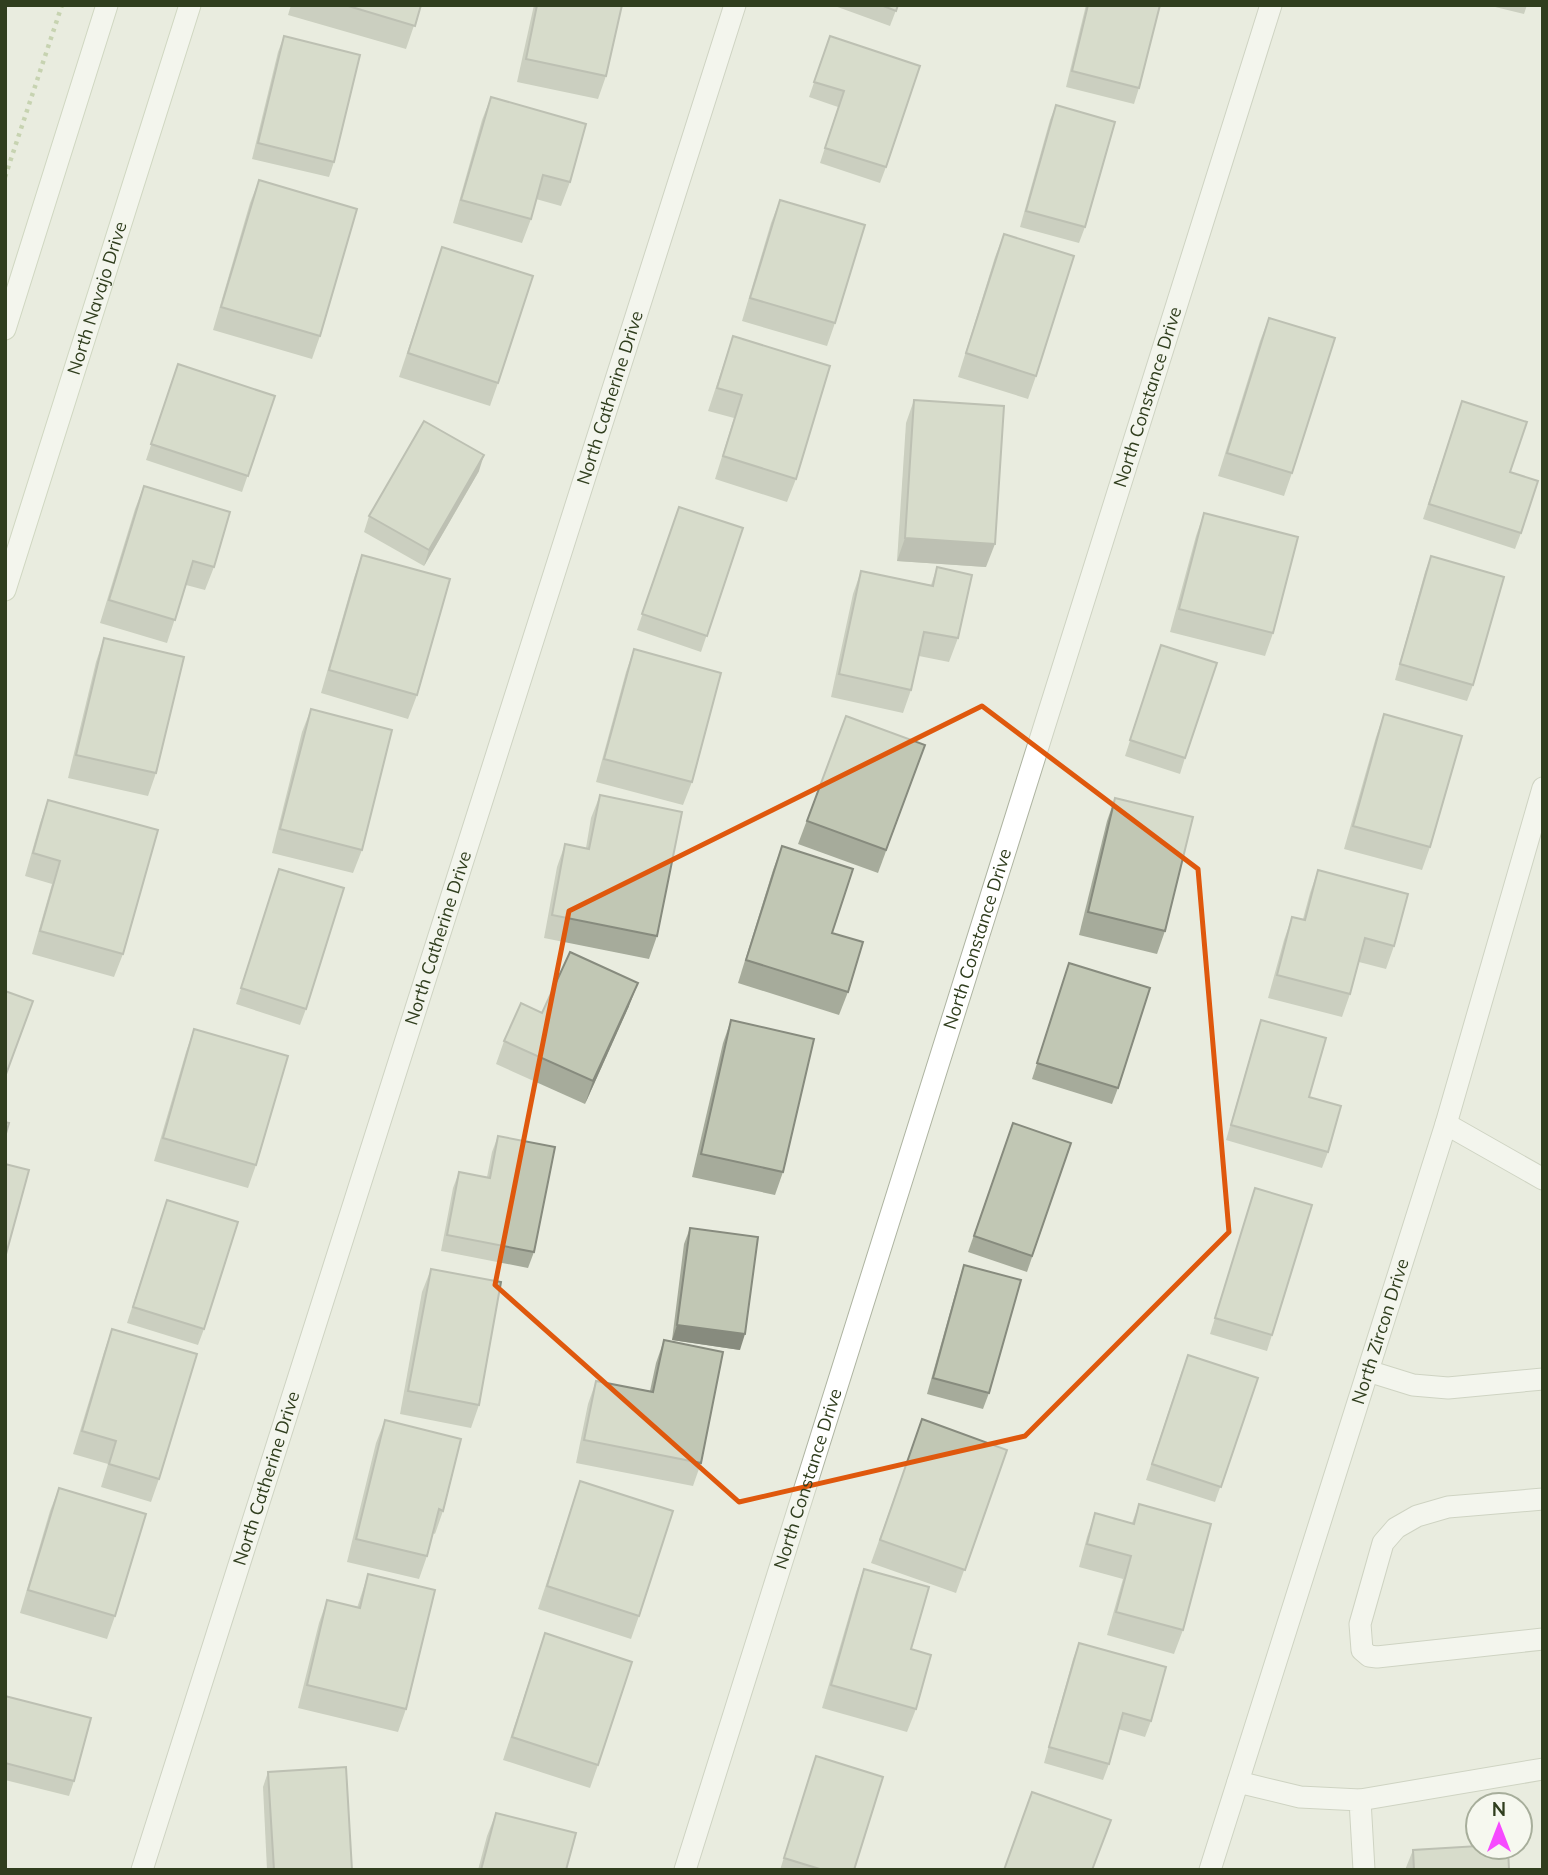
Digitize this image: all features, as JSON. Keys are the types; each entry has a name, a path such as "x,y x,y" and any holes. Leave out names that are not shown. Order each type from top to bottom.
{"street":[{"path":"5,329 107,5"},
{"name":"North Navajo Drive","path":"5,590 190,5"},
{"name":"North Catherine Drive","path":"142,1870 735,5"},
{"name":"North Constance Drive","path":"685,1870 1271,5"},
{"name":"North Zircon Drive","path":"1210,1870 1446,1124 1543,788"},
{"path":"1446,1124 1543,1179"},
{"path":"1368,1371 1413,1385 1448,1388 1543,1379"},
{"path":"1543,1499 1448,1507 1417,1516 1396,1528 1384,1543 1360,1624 1360,1639 1362,1650 1369,1656 1377,1657 1543,1639"},
{"path":"1238,1782 1300,1797 1360,1800 1543,1769"},
{"path":"1360,1800 1364,1870"}],"path":[{"path":"5,177 62,5"}],"highlighted area":[{"path":"982,706 1198,869 1229,1232 1025,1436 739,1502 495,1285 569,911"}],"building":[{"path":"345,5 421,5 415,26"},
{"path":"537,5 622,5 606,76 526,59"},
{"path":"881,5 898,5 896,11"},
{"path":"1088,5 1160,5 1139,88 1072,71"},
{"path":"284,36 360,55 334,162 258,143"},
{"path":"830,36 920,66 886,167 825,148 844,91 814,82"},
{"path":"491,97 586,124 570,182 543,175 531,219 461,200"},
{"path":"1056,105 1115,122 1085,227 1026,211"},
{"path":"259,180 357,209 320,336 221,307"},
{"path":"780,200 865,225 835,323 750,298"},
{"path":"1004,234 1074,256 1036,376 966,353"},
{"path":"442,247 533,276 498,383 408,353"},
{"path":"1269,318 1335,338 1292,473 1227,453"},
{"path":"733,336 830,366 796,479 723,456 742,395 717,388"},
{"path":"178,364 275,396 248,476 151,444"},
{"path":"914,400 1004,406 995,544 905,538"},
{"path":"1462,401 1527,422 1510,472 1538,481 1521,533 1429,504"},
{"path":"424,421 484,455 429,550 369,516"},
{"path":"144,486 230,512 214,567 193,561 175,620 109,600"},
{"path":"679,507 743,528 707,636 642,614"},
{"path":"1204,513 1298,537 1273,633 1179,609"},
{"path":"362,555 450,579 417,695 329,670"},
{"path":"1431,556 1504,577 1473,685 1400,664"},
{"path":"937,567 972,575 958,638 924,632 911,690 839,674 861,571 933,586"},
{"path":"104,638 184,657 156,773 76,755"},
{"path":"1161,645 1217,663 1185,758 1130,740"},
{"path":"634,649 721,673 692,782 604,759"},
{"path":"311,709 392,730 362,850 280,829"},
{"path":"1384,714 1462,736 1430,847 1353,826"},
{"path":"846,716 925,745 886,850 807,821"},
{"path":"600,795 682,812 657,936 552,915 565,844 589,849"},
{"path":"1115,798 1193,817 1165,931 1088,912"},
{"path":"48,800 158,830 123,954 40,931 60,861 33,853"},
{"path":"782,846 853,869 832,933 863,942 848,992 746,960"},
{"path":"279,869 344,888 306,1009 241,988"},
{"path":"1318,870 1408,894 1394,946 1365,938 1350,994 1277,975 1292,917 1305,920"},
{"path":"570,952 638,983 593,1081 504,1041 521,1003 542,1013"},
{"path":"1069,963 1150,988 1118,1088 1037,1063"},
{"path":"5,991 33,1001 5,1077"},
{"path":"731,1020 814,1039 783,1172 701,1154"},
{"path":"1261,1020 1326,1038 1309,1097 1341,1106 1328,1152 1231,1125"},
{"path":"194,1029 288,1056 256,1165 163,1138"},
{"path":"1013,1123 1071,1143 1032,1256 974,1236"},
{"path":"498,1136 555,1147 534,1252 447,1235 459,1172 490,1178"},
{"path":"5,1164 29,1170 5,1258"},
{"path":"1255,1188 1312,1205 1272,1335 1215,1318"},
{"path":"167,1200 238,1222 204,1329 133,1307"},
{"path":"690,1228 758,1237 745,1334 677,1325"},
{"path":"964,1265 1021,1280 989,1393 933,1378"},
{"path":"431,1269 501,1282 479,1405 408,1391"},
{"path":"112,1329 197,1354 159,1479 109,1464 116,1441 82,1431"},
{"path":"664,1340 723,1352 701,1463 584,1440 596,1381 653,1392"},
{"path":"1188,1355 1258,1378 1221,1487 1152,1464"},
{"path":"922,1419 1007,1450 965,1570 880,1540"},
{"path":"385,1420 461,1439 443,1511 439,1509 427,1556 356,1539"},
{"path":"580,1481 673,1511 639,1616 547,1586"},
{"path":"59,1488 146,1514 115,1616 28,1590"},
{"path":"1139,1504 1211,1524 1183,1630 1116,1612 1131,1556 1087,1544 1095,1513 1134,1524"},
{"path":"864,1569 929,1587 911,1649 931,1655 916,1709 831,1685"},
{"path":"368,1574 435,1590 406,1709 307,1685 327,1600 360,1608"},
{"path":"545,1633 632,1662 598,1765 512,1737"},
{"path":"1079,1643 1166,1667 1151,1721 1123,1713 1109,1764 1049,1747"},
{"path":"5,1696 91,1718 74,1781 5,1763"},
{"path":"816,1756 883,1777 854,1870 823,1870 784,1858"},
{"path":"346,1767 352,1870 274,1870 268,1772"},
{"path":"1032,1792 1111,1820 1092,1870 1004,1870"},
{"path":"496,1813 576,1833 566,1870 481,1870"},
{"path":"1464,1847 1464,1861 1509,1861 1509,1870 1414,1870 1413,1850"}]}
